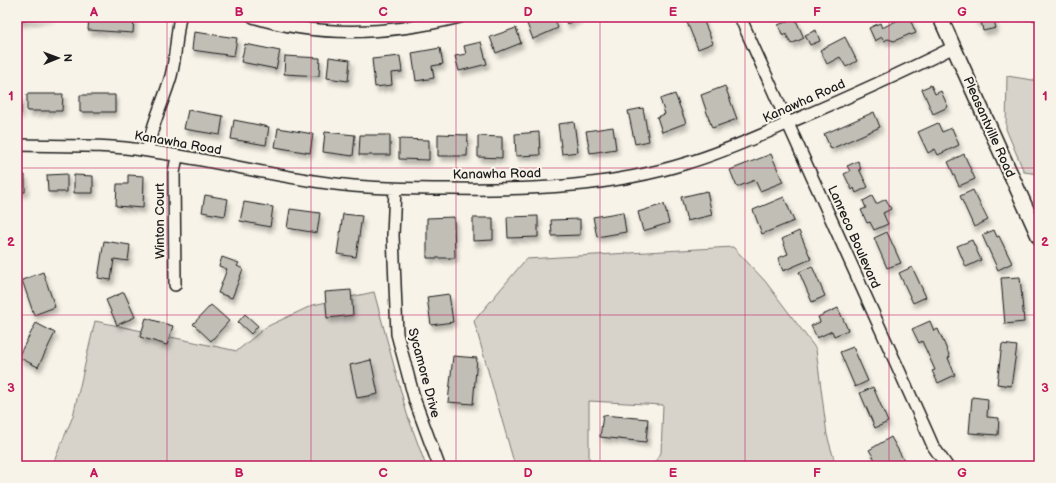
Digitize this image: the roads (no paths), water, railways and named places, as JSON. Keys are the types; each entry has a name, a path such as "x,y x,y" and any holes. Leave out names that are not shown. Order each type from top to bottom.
{"main road":[{"name":"Pleasantville Road","path":"940,17 1039,236"}],"street":[{"path":"148,150 149,136 161,107 171,74 180,17"},
{"path":"253,17 287,26 344,31 408,27 460,17"},
{"name":"Lanreco Boulevard","path":"740,17 931,441 947,466"},
{"name":"Kanawha Road","path":"17,145 148,150 297,180 395,189 514,189 564,186 610,181 685,164 727,150 788,124 954,47"},
{"name":"Winton Court","path":"175,285 174,173 177,156"},
{"name":"Sycamore Drive","path":"395,189 393,235 397,334 415,401 438,466"}]}
